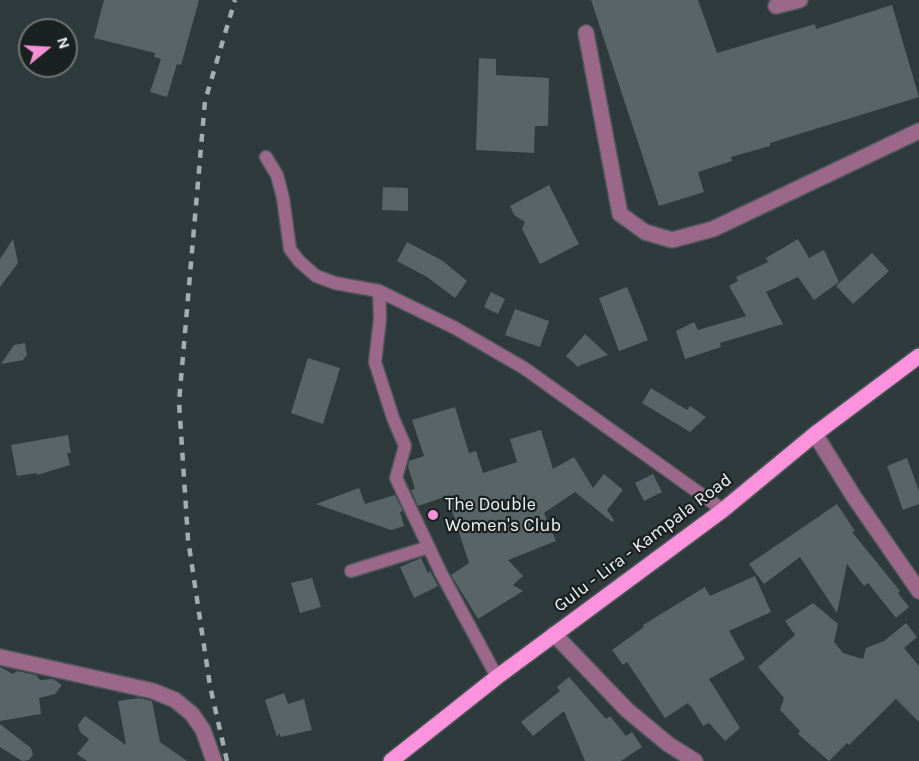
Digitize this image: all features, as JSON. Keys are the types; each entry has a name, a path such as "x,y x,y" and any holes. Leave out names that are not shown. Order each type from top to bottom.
{"main road":[{"name":"Gulu - Lira - Kampala Road","path":"391,761 497,677 723,510 815,434 919,356"}],"street":[{"path":"776,6 800,0"},
{"path":"586,33 620,214 645,232 672,240 713,229 919,131"},
{"path":"815,434 854,497 919,591"},
{"path":"554,634 627,710 668,744 695,761"},
{"path":"0,657 153,691 176,700 192,714 203,730 214,761"}],"lane":[{"path":"266,157 277,175 283,198 290,249 299,261 316,276 335,283 379,291 455,328 524,368 723,510"},
{"path":"379,291 380,319 375,362 393,418 405,446 396,478 429,547 497,677"},
{"path":"351,570 429,547"}],"building":[{"path":"104,0 199,0 181,65 177,64 167,97 150,92 161,59 154,57 155,53 94,38"},
{"path":"591,0 698,0 717,53 815,24 816,29 892,5 919,97 731,157 732,161 698,172 704,192 659,206"},
{"path":"479,58 496,59 496,75 549,78 548,126 535,126 534,153 476,150"},
{"path":"549,185 579,244 540,264 522,229 525,222 514,215 510,206"},
{"path":"383,187 408,188 408,211 382,210"},
{"path":"13,239 18,263 0,287 0,259"},
{"path":"798,239 809,258 824,250 839,282 814,300 798,277 766,292 783,324 720,343 721,347 685,359 676,331 694,322 698,330 746,316 729,286 738,281 736,277 768,262 766,258"},
{"path":"407,242 443,261 467,281 455,298 427,277 397,261"},
{"path":"872,253 889,271 853,304 836,286"},
{"path":"627,287 648,340 619,351 599,298"},
{"path":"491,292 505,299 498,314 484,307"},
{"path":"515,309 549,321 540,347 505,335"},
{"path":"585,334 608,355 578,367 566,356"},
{"path":"25,343 27,355 23,360 1,364 14,345"},
{"path":"308,358 340,368 323,424 291,413"},
{"path":"651,388 687,410 690,406 706,417 690,432 642,403"},
{"path":"455,407 469,453 476,451 483,473 517,462 510,439 541,430 553,469 574,457 593,488 604,474 623,490 607,510 614,520 612,522 575,492 544,513 556,541 508,560 523,576 513,585 523,591 478,619 451,575 469,563 447,496 418,506 411,490 415,489 408,467 409,461 424,456 412,420"},
{"path":"68,435 71,453 67,453 70,465 37,475 37,473 17,476 11,445"},
{"path":"907,458 919,491 919,504 903,510 887,466"},
{"path":"653,474 662,492 644,501 635,483"},
{"path":"359,488 365,504 395,495 403,511 400,512 404,526 391,530 316,504"},
{"path":"837,504 855,531 852,532 900,591 898,593 909,607 896,618 868,583 864,586 847,564 837,613 800,557 764,584 749,564"},
{"path":"421,558 428,573 430,571 438,586 414,598 400,567"},
{"path":"755,576 771,612 729,631 745,659 709,679 740,728 725,741 709,723 703,726 688,703 665,718 627,662 623,665 612,650 644,627 643,625 705,587 710,596"},
{"path":"312,578 321,607 300,613 291,583"},
{"path":"813,603 838,624 834,642 843,653 863,659 866,648 884,641 906,623 917,637 904,648 919,666 919,722 896,699 849,745 847,743 829,761 798,734 800,731 780,710 784,698 758,667 795,635 785,621"},
{"path":"0,667 13,674 17,671 36,675 40,680 53,679 62,685 55,694 39,698 41,714 0,721"},
{"path":"569,677 606,719 610,716 626,736 632,732 642,747 621,761 585,761 564,711 533,736 521,722 560,691 557,687"},
{"path":"284,693 288,704 304,699 312,730 281,737 279,733 277,737 265,700"},
{"path":"139,698 152,701 160,742 187,761 87,761 77,754 89,739 80,732 78,725 85,716 126,745 118,701"},
{"path":"0,724 31,748 33,755 29,760 22,761 0,747"}],"railway":[{"path":"227,761 210,686 188,539 179,402 205,101 235,0"}],"place":[{"name":"The Double Women's Club","path":"433,515"}]}
